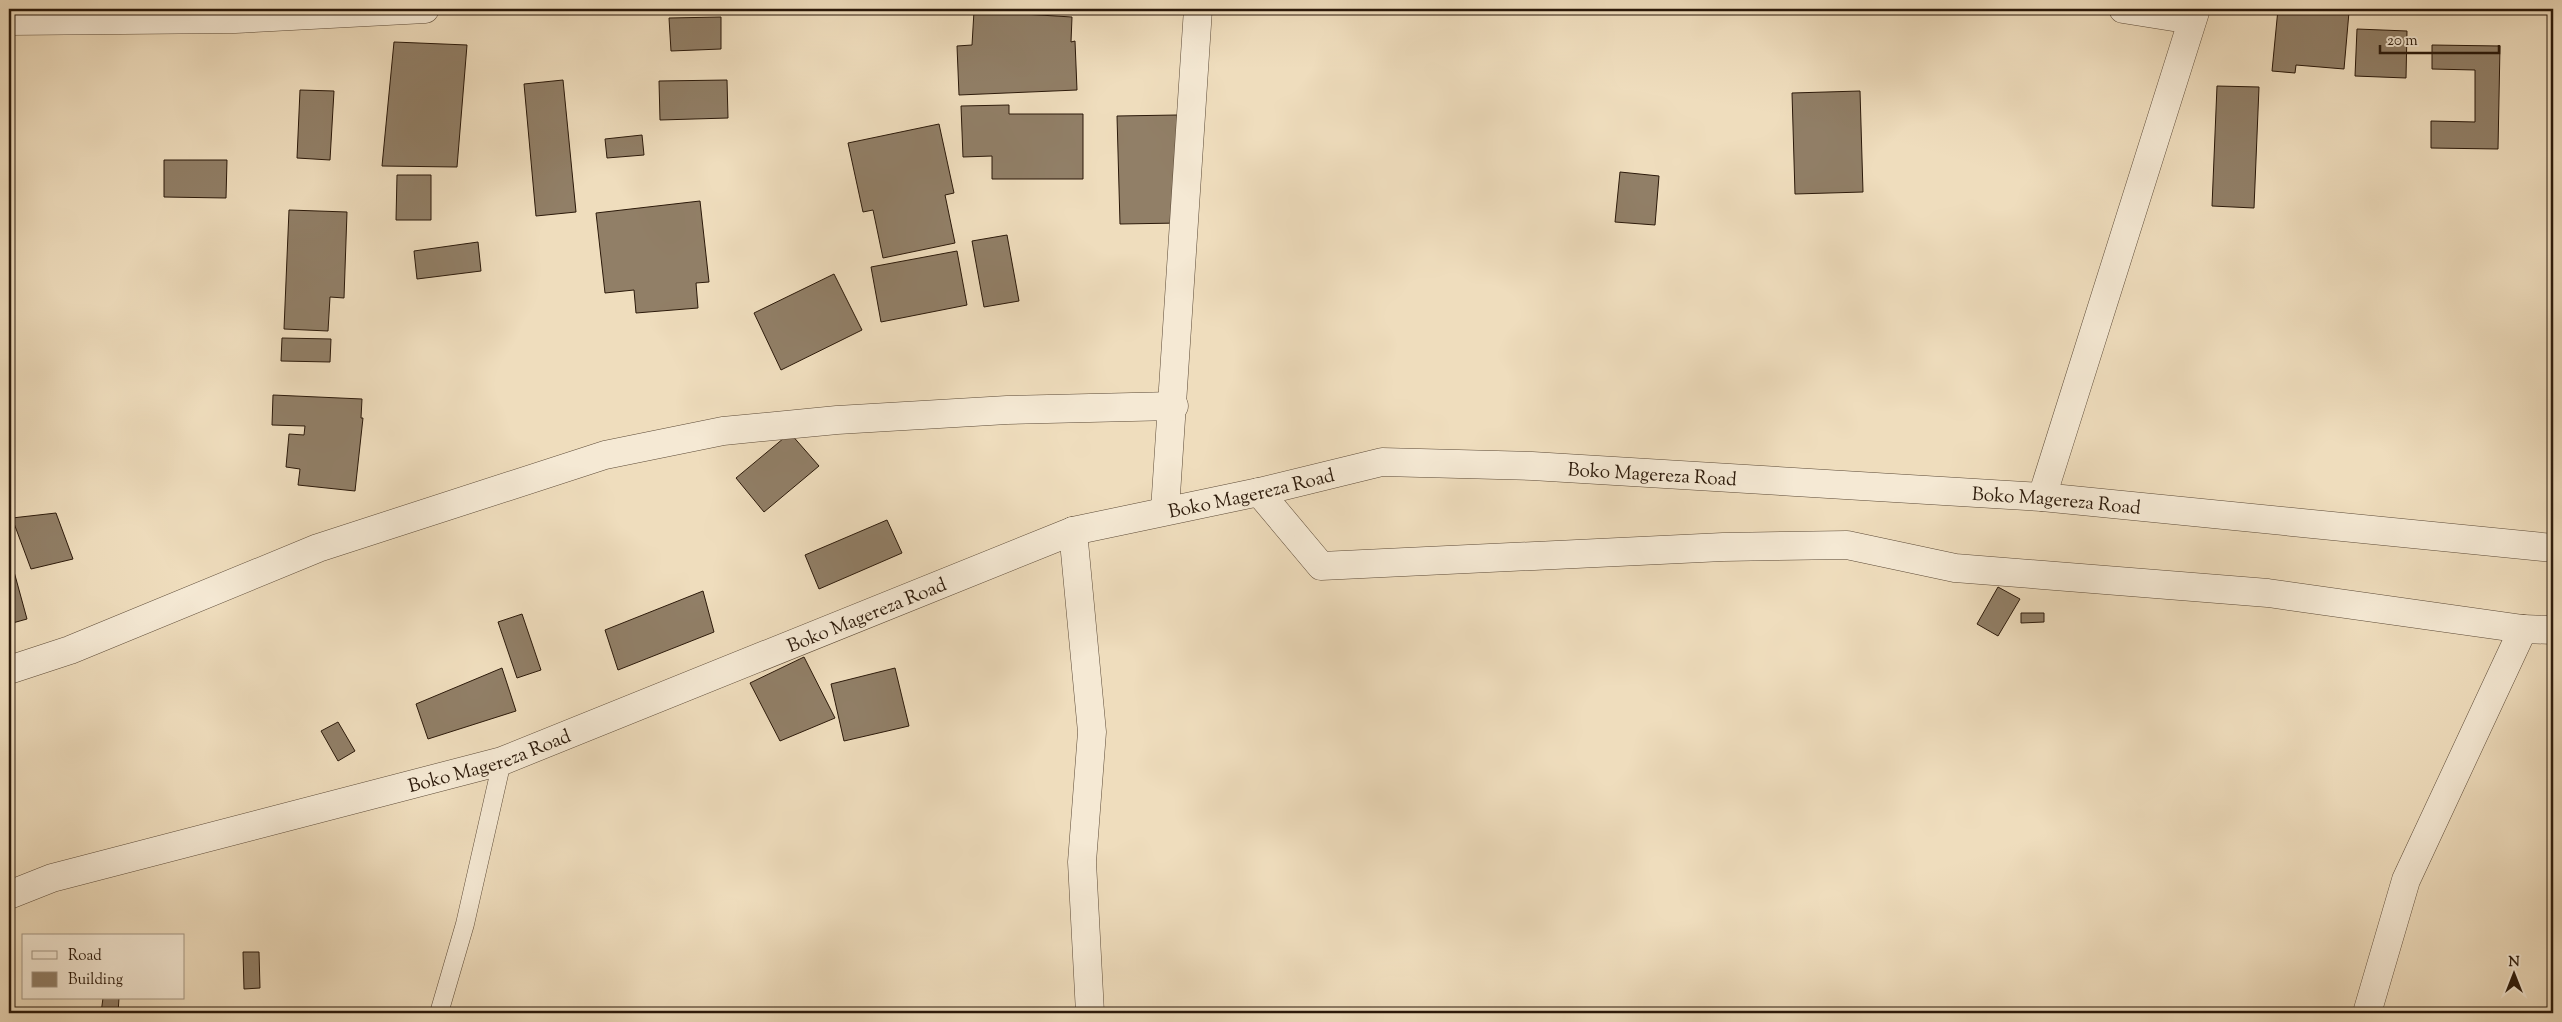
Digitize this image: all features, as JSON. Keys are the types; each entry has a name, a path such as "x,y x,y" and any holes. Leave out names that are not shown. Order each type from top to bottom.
{"street":[{"path":"9,21 235,19 425,9"},
{"path":"1165,510 1174,406 1198,9"},
{"path":"2042,497 2194,14 2123,9"},
{"path":"9,670 70,650 318,548 605,454 723,431 837,420 1008,410 1174,406"},
{"name":"Boko Magereza Road","path":"9,895 52,878 502,760 1073,531 1165,510 1259,492 1382,462 1532,466 2042,497 2553,548"},
{"path":"1259,492 1321,566 1723,547 1847,545 1955,568 2268,593 2523,629 2553,630"},
{"path":"1073,531 1092,732 1082,862 1090,1013"},
{"path":"2367,1013 2406,880 2523,629"}],"lane":[{"path":"439,1013 465,924 502,760"}],"building":[{"path":"2278,9 2349,12 2344,69 2296,65 2295,73 2272,71"},
{"path":"974,11 1072,17 1071,42 1075,41 1077,90 959,95 957,46 972,45"},
{"path":"721,17 721,49 671,51 669,18"},
{"path":"2357,29 2407,31 2406,78 2355,76"},
{"path":"394,42 467,45 457,167 382,166"},
{"path":"2432,45 2500,46 2498,149 2431,148 2431,121 2475,122 2475,70 2432,69"},
{"path":"563,80 576,212 536,216 524,84"},
{"path":"727,80 728,118 660,120 659,81"},
{"path":"2217,86 2259,87 2254,208 2212,206"},
{"path":"300,90 334,91 330,160 297,158"},
{"path":"1860,91 1863,192 1795,194 1792,93"},
{"path":"1009,105 1009,114 1083,114 1083,179 992,179 992,156 963,157 961,106"},
{"path":"1177,115 1180,223 1120,224 1117,116"},
{"path":"939,124 954,193 945,195 955,243 883,258 873,210 863,212 848,143"},
{"path":"642,135 644,155 607,158 605,139"},
{"path":"164,160 227,160 226,198 164,197"},
{"path":"1620,172 1659,176 1655,225 1615,222"},
{"path":"397,175 431,175 431,220 396,220"},
{"path":"700,201 709,282 696,283 698,308 636,313 634,290 605,293 596,213"},
{"path":"289,210 347,212 344,298 330,297 328,331 284,329"},
{"path":"1007,235 1019,301 984,307 972,241"},
{"path":"478,242 481,271 417,279 414,251"},
{"path":"957,251 967,305 881,322 871,267"},
{"path":"834,274 862,330 781,370 754,313"},
{"path":"282,338 331,339 330,362 281,361"},
{"path":"273,395 362,399 361,418 363,418 355,491 298,485 300,469 286,467 289,434 304,435 305,426 272,425"},
{"path":"790,433 819,466 764,512 736,478"},
{"path":"56,513 73,559 31,569 12,518"},
{"path":"887,520 902,553 819,589 805,555"},
{"path":"9,558 27,619 9,624"},
{"path":"1998,587 2020,599 1998,636 1977,624"},
{"path":"703,591 714,632 618,670 605,630"},
{"path":"2021,613 2044,613 2044,622 2021,623"},
{"path":"522,614 541,670 517,678 498,622"},
{"path":"804,657 835,718 780,741 750,683"},
{"path":"502,668 516,711 428,739 416,704"},
{"path":"895,668 909,726 844,741 831,684"},
{"path":"338,722 355,751 338,761 321,731"},
{"path":"243,952 259,952 260,988 244,989"},
{"path":"103,1000 119,1000 118,1013 101,1013"}]}
